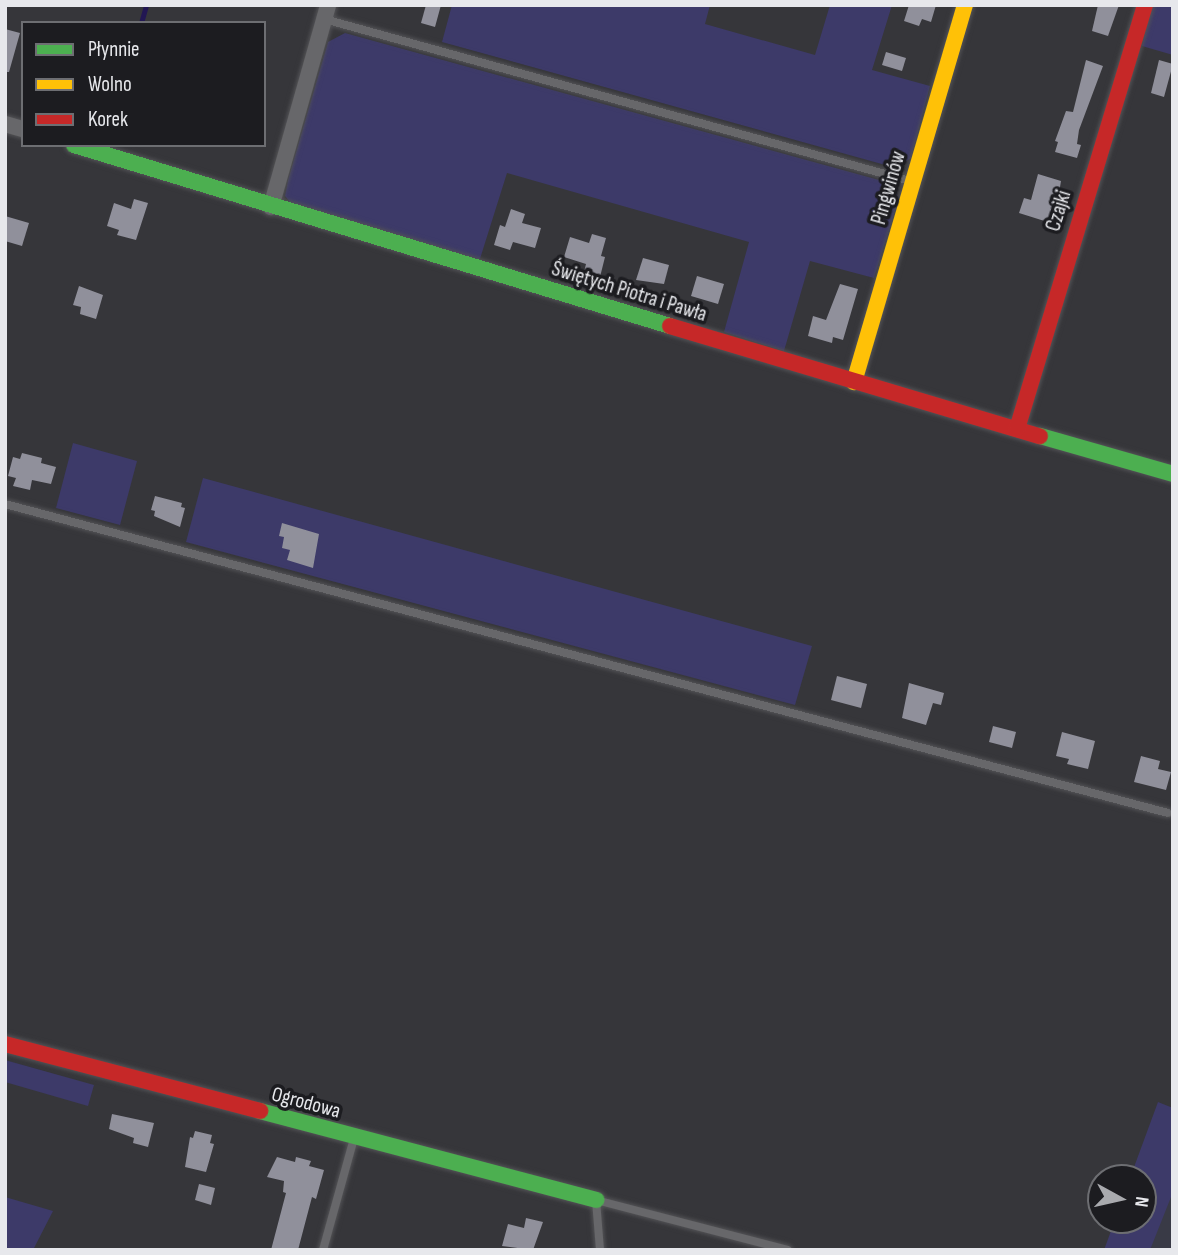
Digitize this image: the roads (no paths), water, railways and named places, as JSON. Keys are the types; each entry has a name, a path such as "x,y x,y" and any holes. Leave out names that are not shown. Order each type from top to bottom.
{"street":[{"name":"Pingwinów","path":"854,382 965,5"},
{"name":"Czajki","path":"1017,429 1145,5"},
{"path":"271,206 326,12"},
{"name":"Świętych Piotra i Pawła","path":"80,147 854,382 1173,474"},
{"name":"Ogrodowa","path":"5,1044 596,1200"}],"lane":[{"path":"326,12 913,182"},
{"path":"5,504 1168,813"},
{"path":"323,1250 354,1138"},
{"path":"600,1250 596,1200 788,1250"}],"waterway":[{"path":"142,21 146,5"}]}
